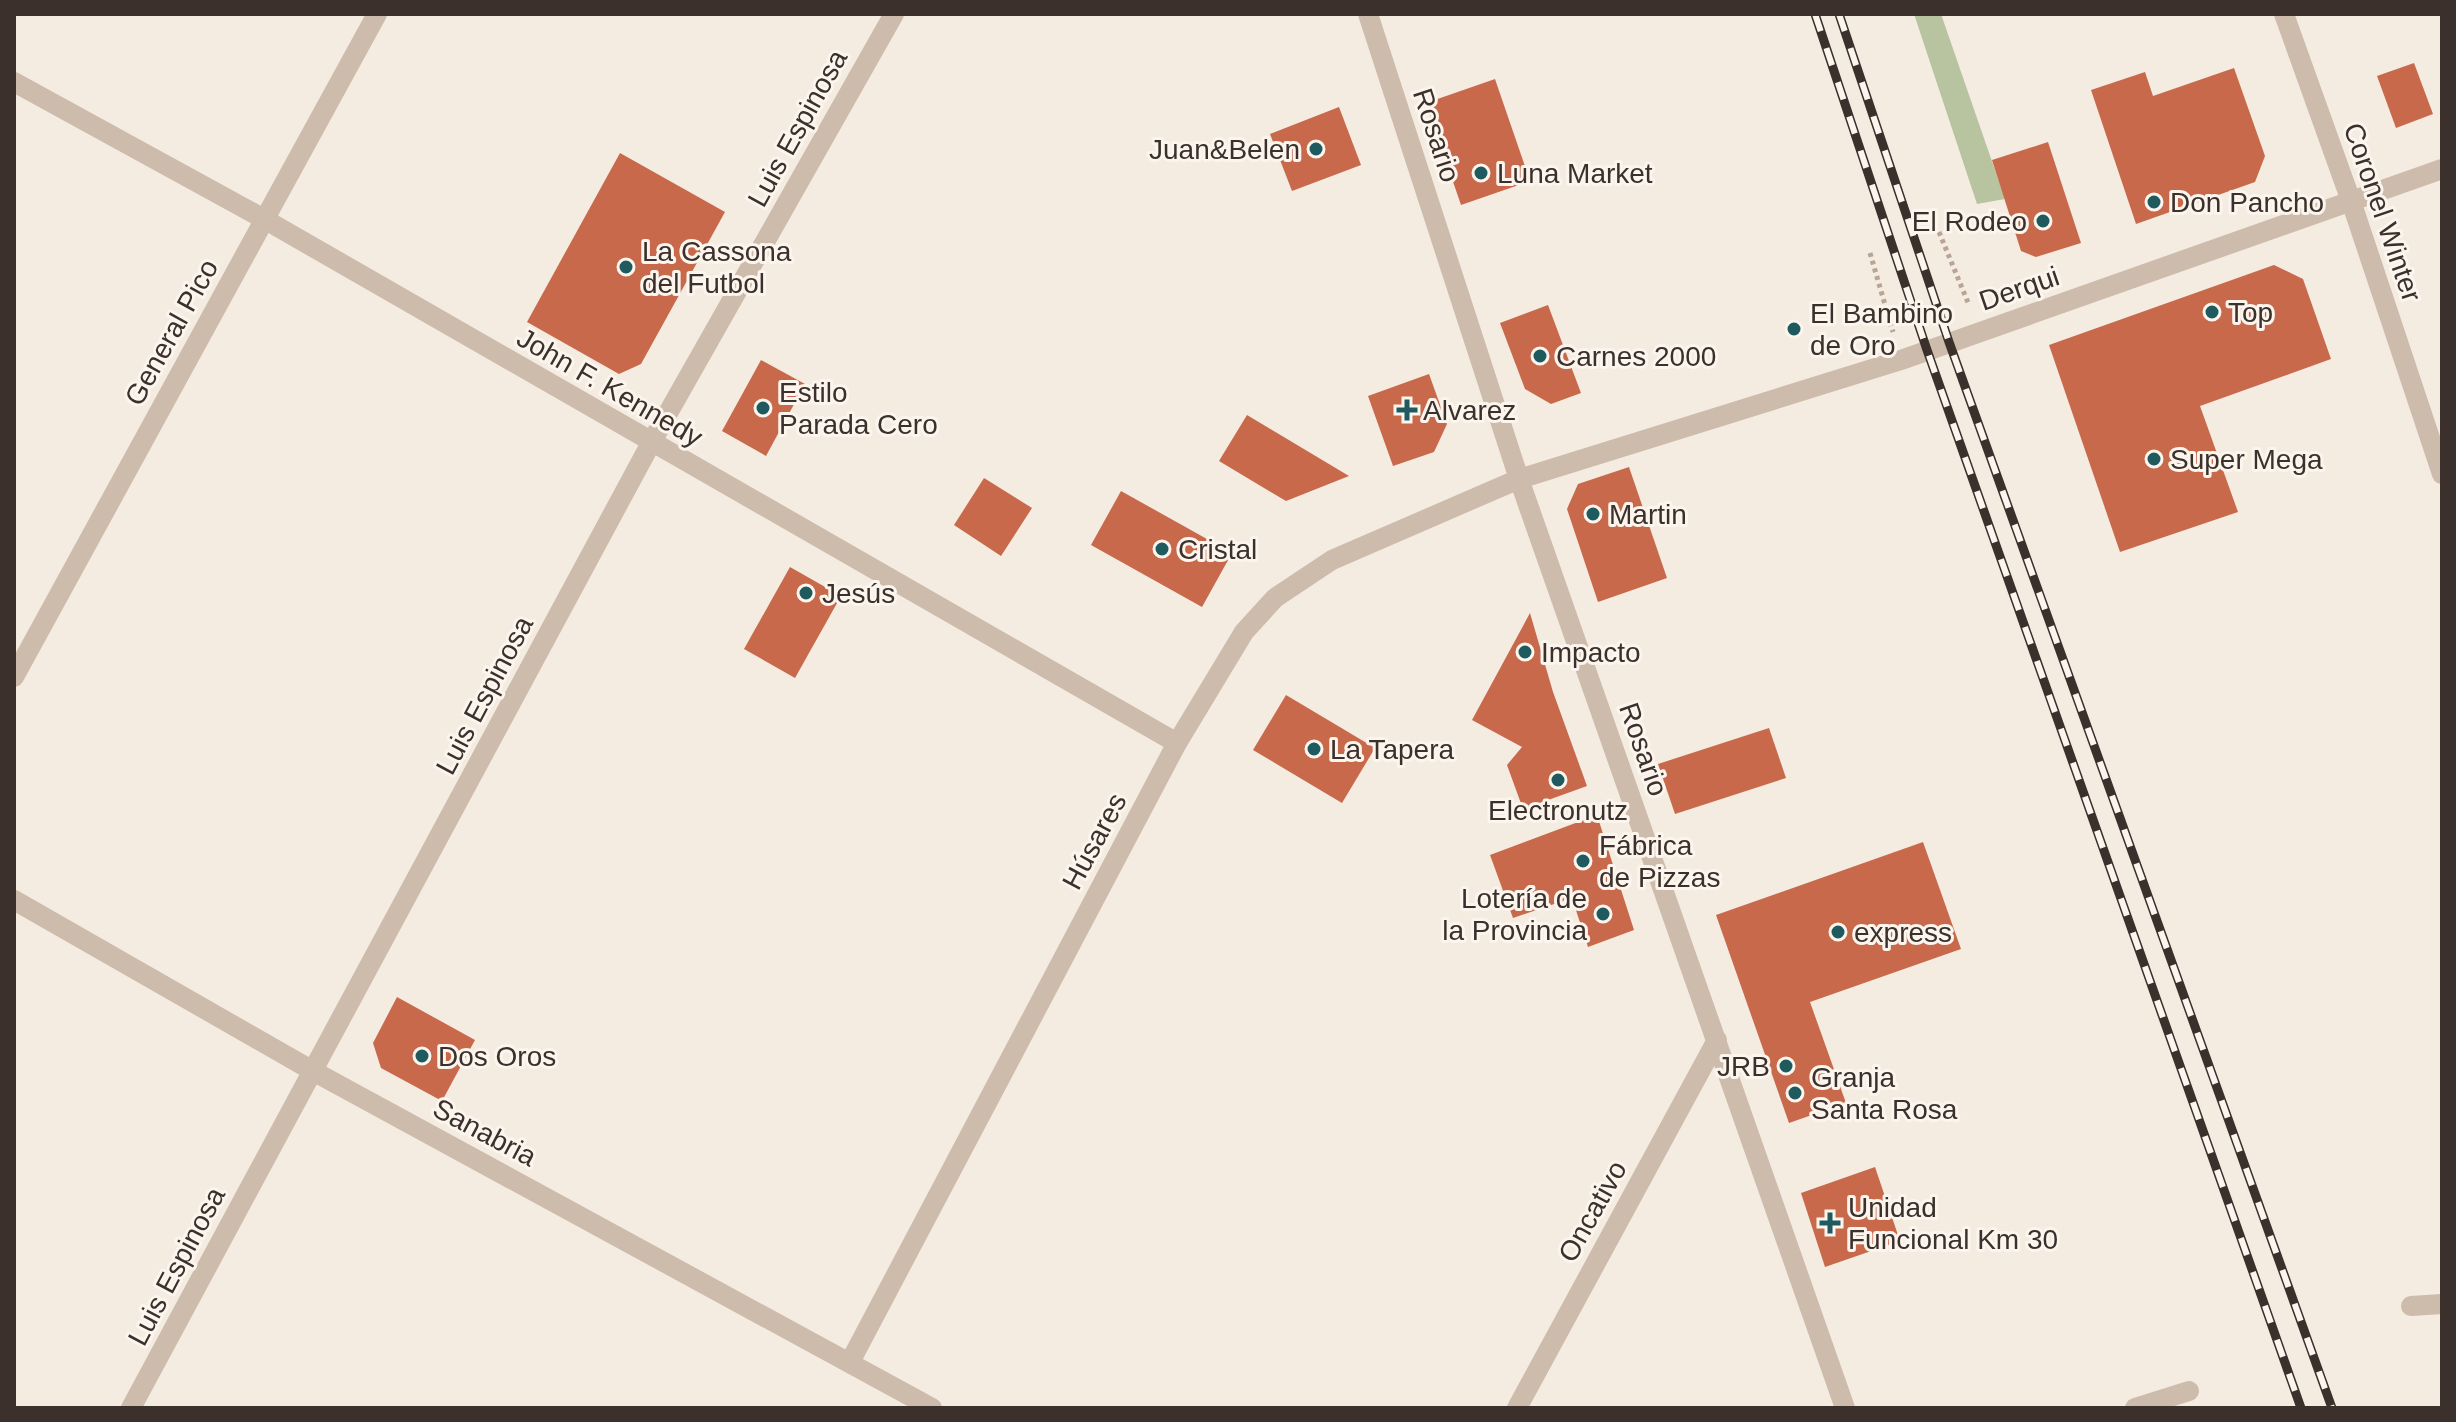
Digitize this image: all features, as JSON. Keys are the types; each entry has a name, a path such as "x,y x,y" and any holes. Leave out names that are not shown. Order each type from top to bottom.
{"street":[{"name":"General Pico","path":"14,677 377,14"},
{"name":"Luis Espinosa","path":"131,1408 651,443 894,14"},
{"name":"Rosario","path":"1368,14 1519,479 1845,1408"},
{"name":"Coronel Winter","path":"2284,14 2351,201 2442,474"},
{"name":"John F. Kennedy","path":"14,82 264,219 1177,743"},
{"name":"Derqui","path":"1519,479 1901,360 2442,169"},
{"name":"Húsares","path":"850,1362 1177,743 1244,632 1275,598 1332,560 1519,479"},
{"name":"Sanabria","path":"14,900 313,1071 932,1408"},
{"name":"Oncativo","path":"1517,1408 1717,1040"},
{"path":"2411,1306 2442,1304"},
{"path":"2135,1408 2189,1391"}],"path":[{"path":"1939,232 1979,332"},
{"path":"1870,253 1901,360"}],"green space":[{"path":"1914,14 1941,14 2005,199 1977,204"}],"building":[{"path":"2414,63 2433,114 2396,128 2377,76"},
{"path":"2234,68 2265,156 2255,182 2136,224 2091,90 2145,72 2153,96"},
{"path":"1495,79 1530,181 1461,205 1426,103"},
{"name":"Juan&Belen","path":"1339,107 1361,165 1292,191 1270,134"},
{"name":"El Rodeo","path":"2048,142 2081,243 2036,257 2021,251 1992,160"},
{"name":"La Cassona del Futbol","path":"620,153 725,212 641,364 619,374 527,322"},
{"name":"Super Mega","path":"2274,265 2303,279 2331,359 2200,406 2238,512 2120,552 2049,345"},
{"name":"Carnes 2000","path":"1548,305 1581,393 1551,404 1525,389 1500,323"},
{"name":"Estilo Parada Cero","path":"761,360 805,384 766,456 722,431"},
{"name":"Alvarez","path":"1429,374 1447,424 1434,452 1393,466 1368,396"},
{"path":"1247,415 1349,476 1286,501 1219,461"},
{"path":"1629,467 1667,578 1598,602 1567,509 1578,484"},
{"path":"984,478 1032,508 1001,556 954,525"},
{"name":"Cristal","path":"1121,491 1232,553 1202,607 1091,545"},
{"path":"790,567 841,596 795,678 744,649"},
{"path":"1530,613 1553,692 1587,786 1523,809 1507,765 1522,747 1472,720"},
{"name":"La Tapera","path":"1286,695 1375,748 1342,803 1253,750"},
{"path":"1769,728 1786,778 1675,814 1658,764"},
{"path":"1597,815 1634,930 1588,947 1572,898 1513,918 1490,855"},
{"name":"express","path":"1923,842 1961,949 1810,1002 1846,1103 1789,1123 1716,915"},
{"name":"Dos Oros","path":"397,997 475,1040 442,1101 381,1068 373,1043"},
{"path":"1875,1167 1900,1241 1825,1267 1801,1193"}],"railway":[{"path":"1815,14 1927,350 2301,1408"},
{"path":"1839,14 1949,342 2332,1408"}],"place":[{"name":"Juan&Belen","path":"1316,149"},
{"name":"Luna Market","path":"1481,173"},
{"name":"Don Pancho","path":"2154,202"},
{"name":"El Rodeo","path":"2043,221"},
{"name":"La Cassona del Futbol","path":"626,267"},
{"name":"Top","path":"2212,312"},
{"name":"El Bambino de Oro","path":"1794,329"},
{"name":"Carnes 2000","path":"1540,356"},
{"name":"Estilo Parada Cero","path":"763,408"},
{"name":"Alvarez","path":"1407,410"},
{"name":"Super Mega","path":"2154,459"},
{"name":"Martin","path":"1593,514"},
{"name":"Cristal","path":"1162,549"},
{"name":"Jesús","path":"806,593"},
{"name":"Impacto","path":"1525,652"},
{"name":"La Tapera","path":"1314,749"},
{"name":"Electronutz","path":"1558,780"},
{"name":"Fábrica de Pizzas","path":"1583,861"},
{"name":"Lotería de la Provincia","path":"1603,914"},
{"name":"express","path":"1838,932"},
{"name":"Dos Oros","path":"422,1056"},
{"name":"JRB","path":"1786,1066"},
{"name":"Granja Santa Rosa","path":"1795,1093"},
{"name":"Unidad Funcional Km 30","path":"1830,1223"}]}
